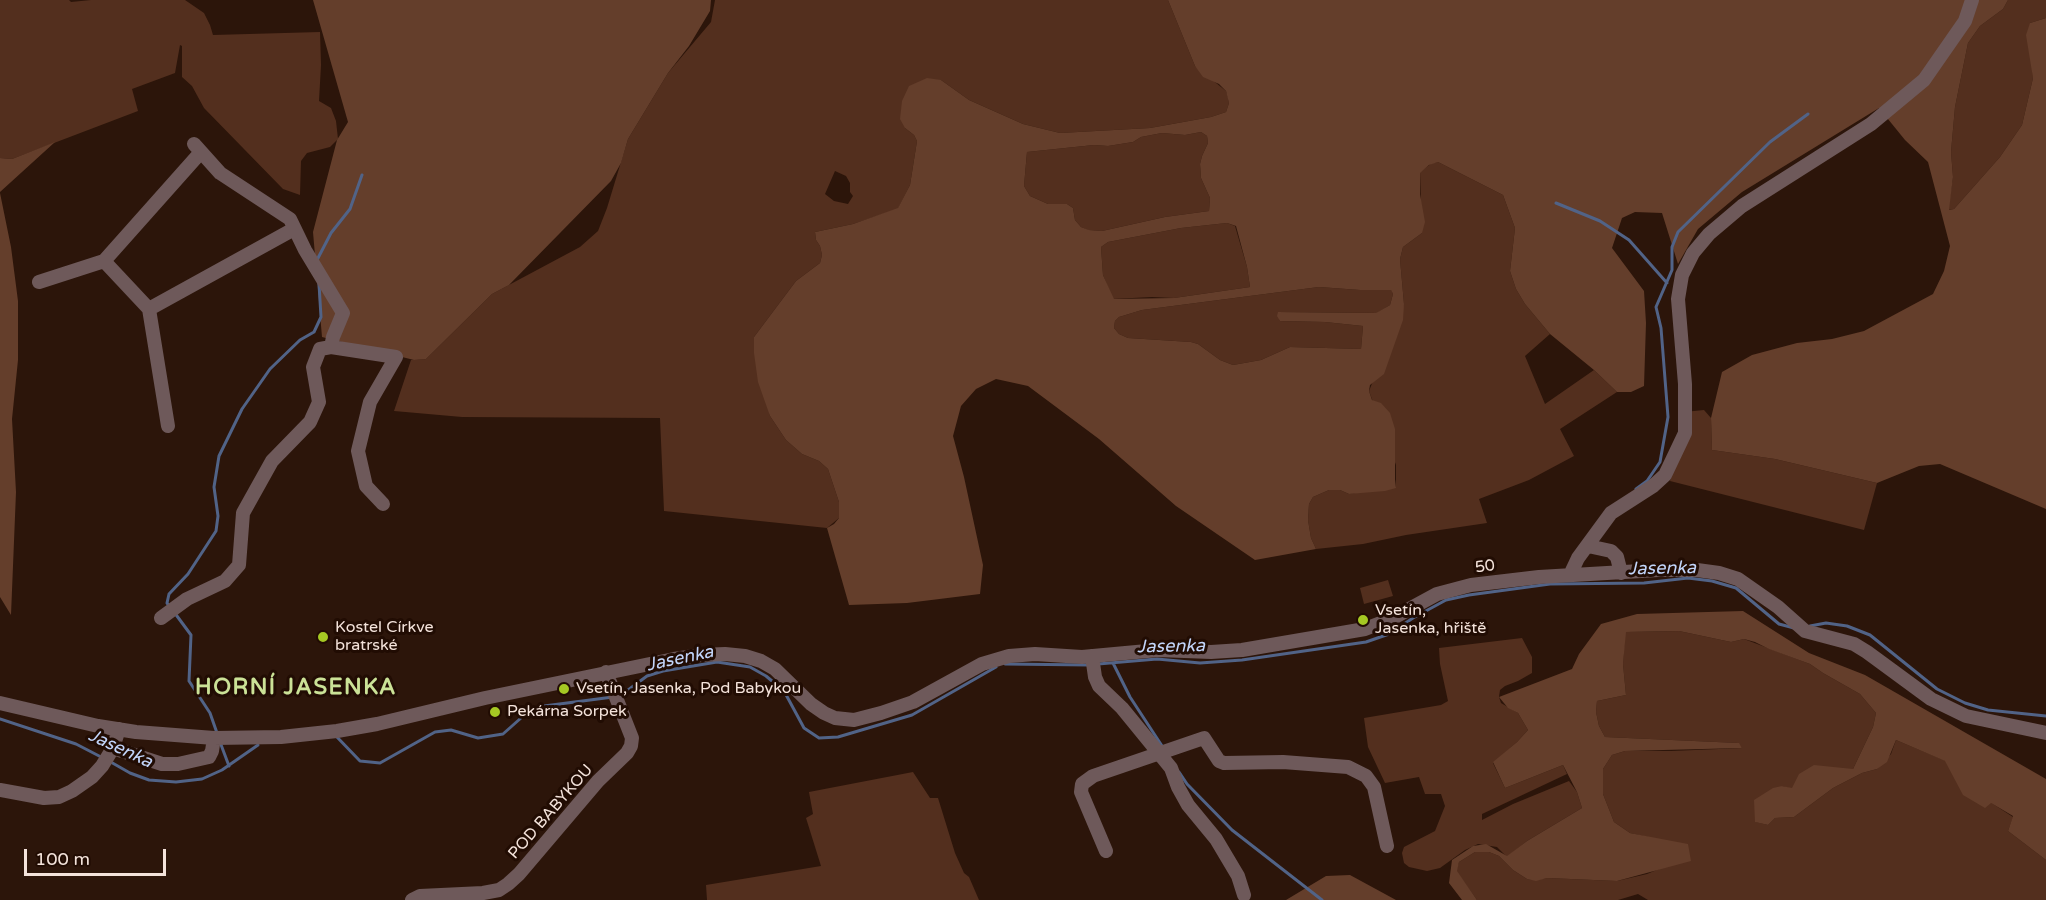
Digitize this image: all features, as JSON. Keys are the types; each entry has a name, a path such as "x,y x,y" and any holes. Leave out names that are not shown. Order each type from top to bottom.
{"street":[{"path":"1570,575 1578,558 1611,513 1653,486 1665,475 1685,433 1685,384 1678,299 1682,275 1693,253 1709,234 1742,206 1871,124 1924,80 1965,21 1971,0"},
{"path":"39,282 104,261 197,148 220,173 290,219 305,250 343,313 331,347"},
{"path":"149,309 294,229"},
{"path":"104,261 149,309 168,426"},
{"path":"161,618 187,599 225,581 239,565 243,513 272,461 310,422 319,402 313,368 320,349 331,347 396,357 370,402 358,451 366,486 383,504"},
{"path":"1588,546 1611,551 1617,557 1622,573"},
{"name":"50","path":"0,703 119,729 172,736 281,737 347,729 606,672 694,655 713,654 745,656 761,661 776,669 811,704 824,713 835,718 854,720 913,702 973,668 1000,658 1026,654 1093,663 1158,650 1211,652 1242,650 1365,629 1391,619 1437,594 1461,587 1526,578 1697,570 1719,573 1737,579 1801,628 1854,644 1931,699 1966,716 2046,733"},
{"path":"1093,663 1099,686 1166,751 1178,787 1188,805 1216,839 1238,876 1244,895"},
{"name":"POD BABYKOU","path":"412,900 420,897 499,890 519,874 590,790 629,749 632,738 606,672"},
{"path":"0,790 44,798 59,797 92,777 102,766 113,748 119,729"},
{"path":"113,748 162,764 178,764 209,757 218,738"},
{"path":"1106,851 1081,792 1082,784 1093,776 1204,738 1219,761 1224,763 1283,762 1348,767 1366,776 1374,787 1387,846"}],"shaded area":[{"path":"0,0 69,0 71,2 185,0 204,13 213,35 320,32 319,101 331,108 336,121 338,139 330,147 307,153 301,161 300,195 283,189 204,108 192,86 182,77 182,46 180,45 175,73 132,89 138,111 12,159 0,158"},
{"path":"313,0 711,0 710,11 689,46 668,73 628,139 621,163 611,181 509,285 492,294 426,359 414,360 322,337 313,232 337,140 348,122"},
{"path":"715,0 1168,0 1195,66 1226,91 1229,103 1226,112 1211,117 1150,128 1060,133 1023,124 969,100 941,80 905,128 914,135 917,141 910,185 898,209 853,224 815,232 822,255 820,263 796,281 754,337 770,416 786,440 802,454 819,461 828,469 839,502 839,518 827,528 664,511 660,418 462,417 394,411 411,360 426,359 492,294 580,247 598,231 628,139 668,73 711,22","holes":["835,171 846,176 853,196 848,204 834,201 825,194"]},
{"path":"1168,0 2008,0 2003,9 1980,26 1968,43 1955,107 1951,152 1953,177 1949,210 1954,209 2000,157 2022,125 2033,78 2026,35 2030,23 2046,18 2046,509 1940,464 1919,466 1877,483 1775,459 1712,450 1711,418 1722,372 1752,355 1797,343 1832,339 1864,331 1933,294 1944,271 1950,246 1928,162 1905,140 1879,108 1742,192 1698,229 1678,264 1662,213 1635,212 1622,218 1612,248 1644,291 1646,323 1644,386 1631,392 1617,392 1550,334 1525,304 1516,289 1510,271 1515,228 1503,195 1438,162 1429,165 1420,173 1420,194 1425,222 1422,233 1403,247 1400,259 1403,320 1384,374 1370,385 1369,391 1372,400 1381,403 1390,413 1395,429 1396,488 1349,494 1340,490 1329,490 1313,497 1309,504 1308,520 1311,538 1316,549 1255,560 1176,506 1099,439 1028,386 996,379 976,389 961,406 953,436 983,565 980,594 907,603 849,605 827,528 839,518 839,502 828,469 819,461 802,454 786,440 770,416 758,382 754,353 754,337 796,281 820,263 822,255 815,232 853,224 898,208 910,185 917,141 900,119 902,101 909,86 927,78 941,80 969,100 1023,124 1060,133 1150,128 1211,117 1226,112 1229,103 1226,91 1219,84 1203,77 1195,66","holes":["1201,132 1207,136 1208,143 1200,164 1201,178 1210,198 1209,211 1165,217 1102,231 1089,230 1081,227 1075,220 1073,208 1067,204 1048,204 1030,196 1024,186 1027,152 1094,145 1108,146 1133,142 1141,137 1162,133 1185,135","1227,223 1236,226 1250,287 1174,298 1114,299 1103,275 1101,247 1108,242 1181,228","1319,287 1391,290 1393,294 1390,305 1376,313 1278,312 1277,316 1280,321 1363,326 1361,349 1290,347 1261,360 1233,365 1220,360 1198,344 1128,338 1119,334 1114,328 1115,321 1119,317 1142,310"]},
{"path":"2008,0 2046,0 2046,18 2030,23 2033,78 2022,125 2000,157 1954,209 1948,210 1953,177 1951,152 1955,107 1968,43 1980,26 2003,9"},
{"path":"1201,132 1207,136 1208,143 1200,164 1201,178 1210,198 1209,211 1165,217 1102,231 1088,230 1081,227 1075,220 1073,208 1067,204 1048,204 1030,196 1024,186 1027,152 1094,145 1108,146 1133,142 1141,137 1162,133 1185,135"},
{"path":"55,142 0,192 0,158 12,159"},
{"path":"1438,162 1503,195 1515,228 1510,271 1516,289 1525,304 1550,334 1525,356 1545,404 1594,370 1617,392 1560,429 1574,456 1529,480 1479,499 1487,523 1363,544 1316,549 1311,538 1308,520 1309,504 1313,497 1329,490 1340,490 1349,494 1396,487 1396,465 1369,391 1404,304 1400,259 1403,247 1422,233 1420,172 1432,163"},
{"path":"0,193 11,247 18,301 18,360 12,419 16,492 11,615 0,597"},
{"path":"1227,223 1235,226 1247,267 1250,287 1174,298 1113,299 1103,275 1101,247 1108,242 1181,228"},
{"path":"1319,287 1360,290 1391,289 1393,294 1390,305 1377,313 1278,312 1280,321 1363,326 1361,349 1290,347 1261,360 1233,365 1220,360 1198,344 1128,338 1119,334 1114,328 1115,321 1119,317 1142,310"},
{"path":"1704,410 1711,418 1712,450 1775,459 1877,483 1864,530 1670,481 1680,448 1684,412"},
{"path":"1388,580 1393,596 1364,604 1360,588"},
{"path":"1743,611 1809,653 1865,675 2046,779 2046,860 2008,831 2013,816 1991,803 1985,808 1963,795 1945,761 1896,740 1887,762 1877,769 1862,773 1833,788 1794,817 1775,818 1768,825 1755,822 1754,800 1773,788 1782,786 1792,788 1799,774 1814,765 1853,769 1873,727 1876,713 1860,694 1810,664 1755,642 1744,639 1731,642 1679,631 1626,632 1623,664 1626,695 1597,701 1596,712 1599,726 1605,737 1739,743 1742,748 1625,751 1612,755 1603,769 1603,794 1614,822 1630,833 1688,844 1691,861 1617,881 1547,878 1536,881 1527,879 1513,870 1499,856 1489,852 1475,852 1459,862 1457,871 1477,900 1462,900 1449,883 1452,860 1473,846 1486,844 1507,856 1527,841 1582,808 1577,792 1563,765 1505,788 1493,762 1528,730 1518,713 1508,708 1499,697 1572,669 1579,654 1601,624 1637,614"},
{"path":"1679,631 1731,642 1744,639 1810,664 1860,694 1876,713 1873,727 1853,769 1792,789 1782,786 1756,822 1768,825 1775,818 1794,817 1833,788 1862,773 1877,769 1891,754 1896,740 1946,761 1990,802 2013,817 2008,831 2046,860 2046,900 1648,900 1638,894 1618,900 1477,900 1456,871 1459,862 1475,852 1489,852 1499,856 1513,870 1527,879 1535,880 1547,878 1617,881 1647,874 1664,867 1648,837 1630,833 1614,822 1603,794 1603,769 1612,755 1625,751 1742,748 1738,743 1605,737 1599,726 1596,712 1597,701 1626,695 1623,664 1625,632"},
{"path":"1522,638 1532,657 1532,673 1505,686 1500,690 1499,697 1501,703 1518,713 1528,730 1493,763 1505,788 1563,765 1567,774 1482,814 1482,820 1513,804 1569,781 1577,792 1582,808 1527,841 1507,857 1497,847 1478,844 1465,850 1440,868 1427,871 1409,867 1404,863 1402,853 1404,847 1435,831 1445,806 1441,794 1425,794 1419,777 1385,783 1368,747 1364,718 1441,705 1448,701 1439,648"},
{"path":"913,772 930,798 938,798 955,853 979,900 707,900 706,885 821,866 806,818 813,814 809,792"},
{"path":"1350,875 1396,900 1286,900 1326,876"}],"waterway":[{"path":"1636,489 1647,481 1660,462 1668,417 1661,328 1656,307 1672,270 1672,247 1678,232 1770,142 1808,114"},
{"path":"317,260 331,233 350,209 362,175"},
{"path":"1556,203 1600,221 1629,240 1667,283"},
{"path":"170,607 167,603 169,594 188,574 216,531 218,516 214,487 219,456 242,409 270,369 300,340 314,332 321,317 319,284"},
{"name":"Jasenka","path":"1098,664 1157,659 1200,663 1242,660 1366,642 1389,634 1446,600 1550,584 1644,583 1688,578 1712,581 1736,588 1779,624 1794,628"},
{"path":"174,612 191,635 189,681 210,713 217,733"},
{"name":"Jasenka","path":"1810,626 1826,623 1847,626 1870,635 1937,689 1965,703 1988,710 2046,716"},
{"name":"Jasenka","path":"619,695 647,676 663,671 717,662 750,667 766,676 784,691 804,728 819,738 838,737 912,715 996,667"},
{"path":"1113,663 1130,697 1164,749"},
{"name":"Jasenka","path":"1005,664 1089,665"},
{"name":"Jasenka","path":"335,735 360,761 380,763 435,732 451,730 478,738 503,734 530,710 613,697"},
{"name":"Jasenka","path":"0,719 76,744 103,758"},
{"path":"220,742 229,766"},
{"name":"Jasenka","path":"109,761 130,773 149,780 176,782 202,779 222,770 258,745"},
{"path":"1179,772 1187,784 1232,830 1322,900"}],"place":[{"name":"Vsetín, Jasenka, hřiště","path":"1363,620"},
{"name":"Kostel Církve bratrské","path":"323,637"},
{"name":"Vsetín, Jasenka, Pod Babykou","path":"564,689"},
{"name":"Pekárna Sorpek","path":"495,712"}],"district":[{"name":"HORNÍ JASENKA","path":"296,688"}]}
